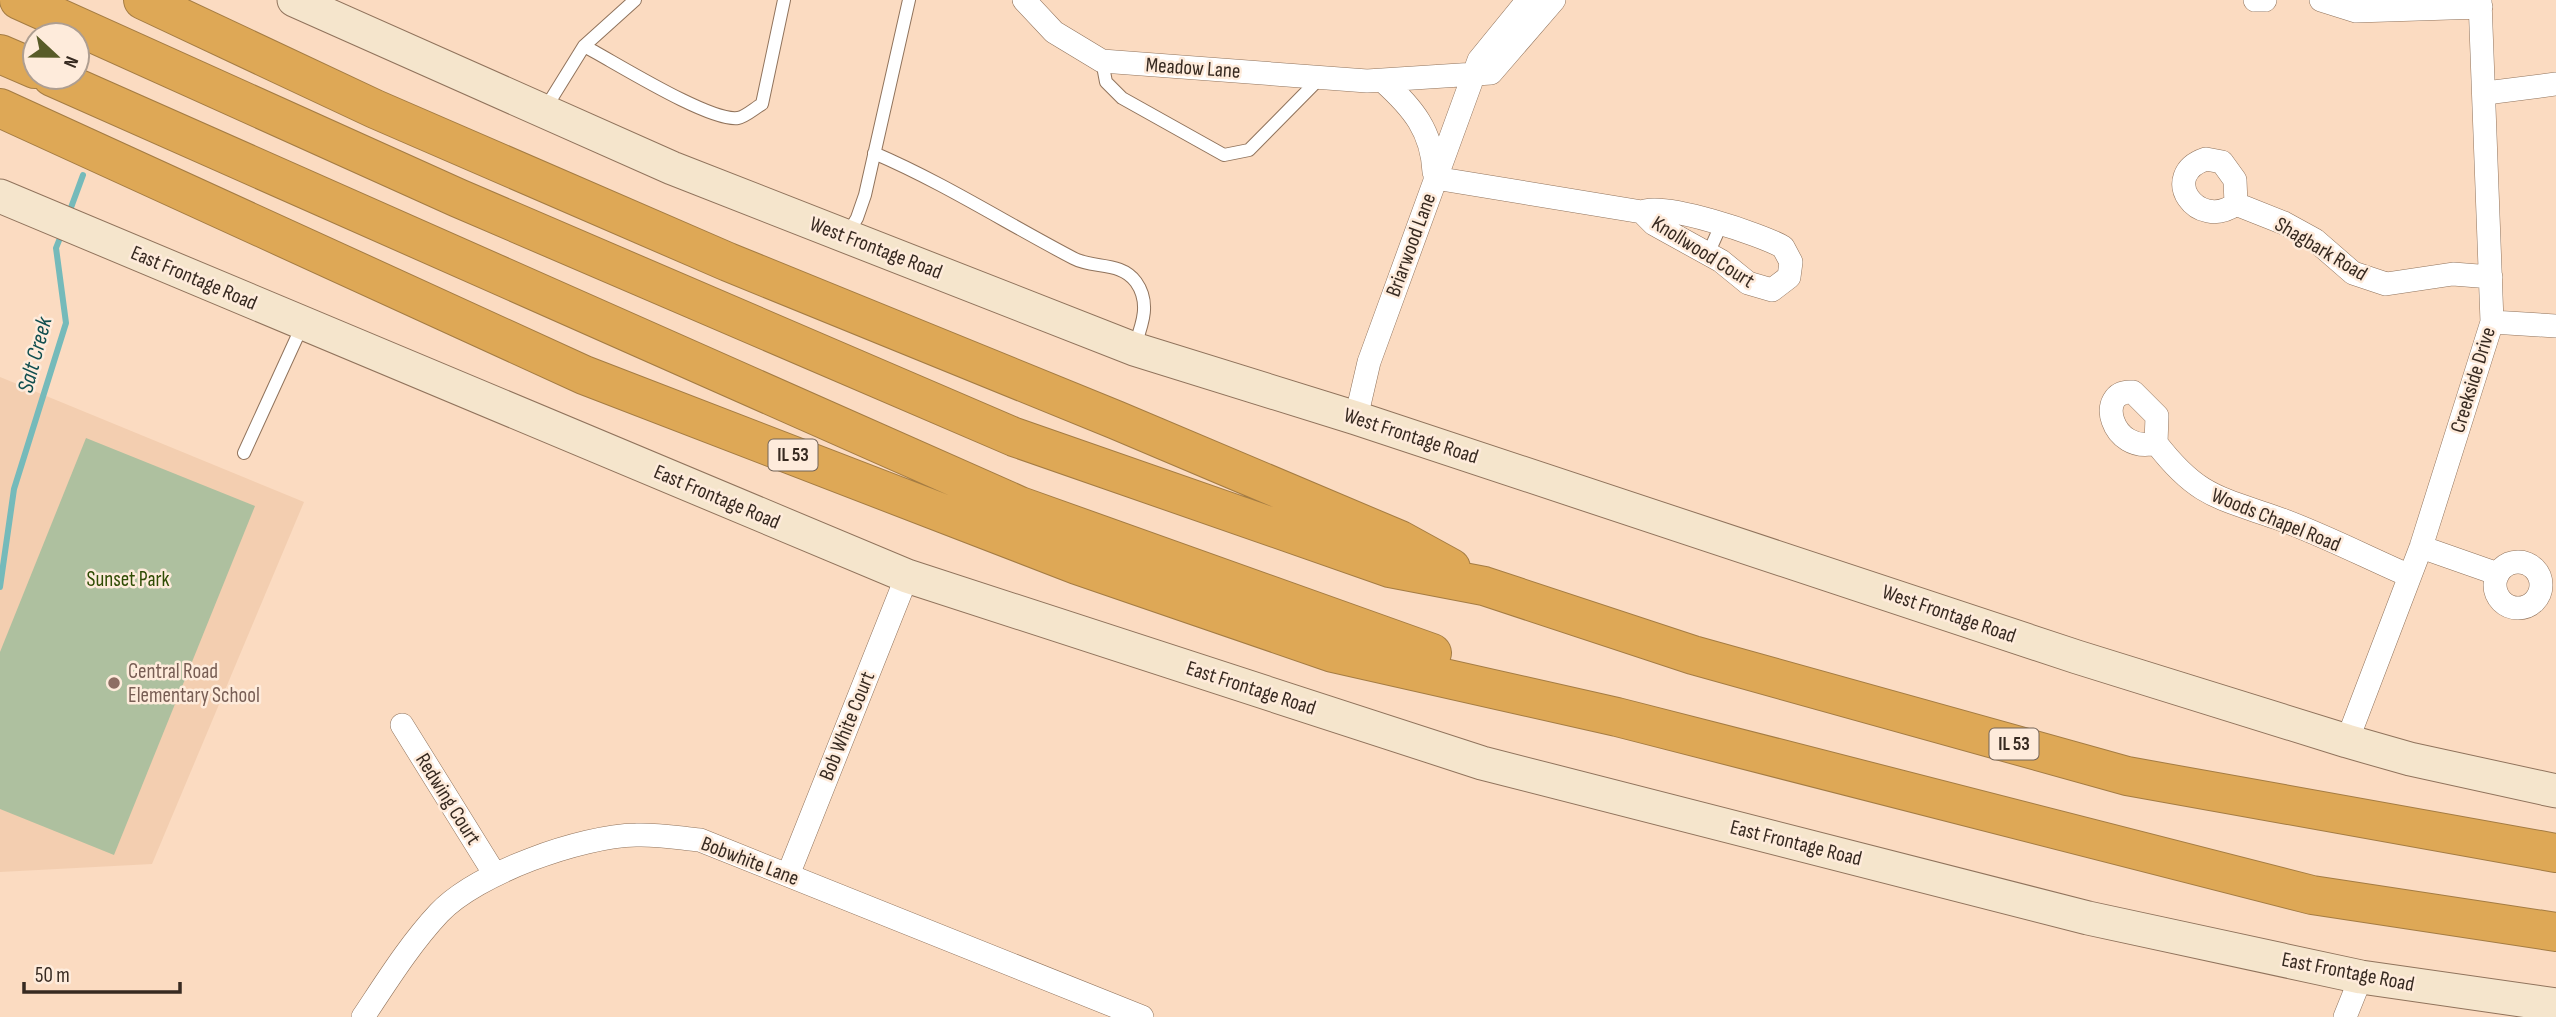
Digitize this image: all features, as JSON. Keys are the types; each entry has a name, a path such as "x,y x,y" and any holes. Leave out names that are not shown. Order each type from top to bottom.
{"highway":[{"name":"IL 53","path":"19,0 458,198 1014,437 1390,568 1484,586 1693,655 2127,776 2556,853"},
{"name":"IL 53","path":"143,0 376,109 728,262 1116,420 1399,540 1484,586"},
{"path":"0,54 21,63"},
{"name":"IL 53","path":"84,91 1020,506 1280,601 1617,717"},
{"name":"IL 53","path":"0,108 584,375 1077,565 1333,653 1617,717 2312,895 2556,932"}],"street":[{"name":"West Frontage Road","path":"294,0 672,168 1134,349 1356,418 2077,657 2347,741 2410,759 2556,791"},
{"name":"Meadow Lane","path":"1024,0 1054,32 1102,61 1383,81 1476,75"},
{"path":"1476,75 1495,69 1524,14 1554,0"},
{"path":"2255,0 2265,0"},
{"path":"2321,0 2356,11 2481,3"},
{"name":"Creekside Drive","path":"2347,741 2421,547 2493,322 2481,3"},
{"name":"Briarwood Lane","path":"1356,418 1369,362 1452,128 1476,75"},
{"path":"1383,81 1414,110 1426,131 1433,153 1435,178"},
{"path":"2486,93 2556,84"},
{"name":"Knollwood Court","path":"1435,178 1642,212 1653,208 1675,211 1783,247 1791,262 1789,277 1772,290 1755,286 1708,254 1654,224 1642,212"},
{"name":"East Frontage Road","path":"0,196 907,576 1482,764 2088,918 2361,977 2556,1005"},
{"name":"Shagbark Road","path":"2236,204 2284,223 2315,240 2353,273 2386,284 2453,274 2491,277"},
{"path":"2493,322 2556,326"},
{"name":"Woods Chapel Road","path":"2156,443 2174,466 2210,494 2236,507 2276,518 2410,576"},
{"path":"2421,547 2498,574"},
{"name":"Bob White Court","path":"788,875 907,576"},
{"name":"Redwing Court","path":"402,725 494,873"},
{"name":"Bobwhite Lane","path":"363,1017 399,963 440,911 494,873 596,839 636,834 700,840 1142,1017"},
{"path":"2345,1017 2361,977"}],"lane":[{"path":"543,112 584,46 635,0"},
{"path":"584,46 643,81 718,114 738,118 762,104 784,0"},
{"path":"846,236 858,218 909,0"},
{"path":"1102,61 1106,82 1122,98 1224,155 1249,150 1321,77"},
{"path":"874,153 915,171 1077,260 1108,266 1134,279 1144,295 1145,307 1134,349"},
{"path":"1708,254 1721,225"},
{"path":"244,453 303,324"}],"shaded area":[{"name":"Sunset Park","path":"0,377 304,502 152,864 0,872"}],"green space":[{"name":"Sunset Park","path":"86,438 255,506 114,855 0,809 0,652"}],"waterway":[{"name":"Salt Creek","path":"69,213 83,175"},
{"name":"Salt Creek","path":"0,587 14,489 66,323 56,248 62,233"}],"place":[{"name":"Central Road Elementary School","path":"114,683"}]}
